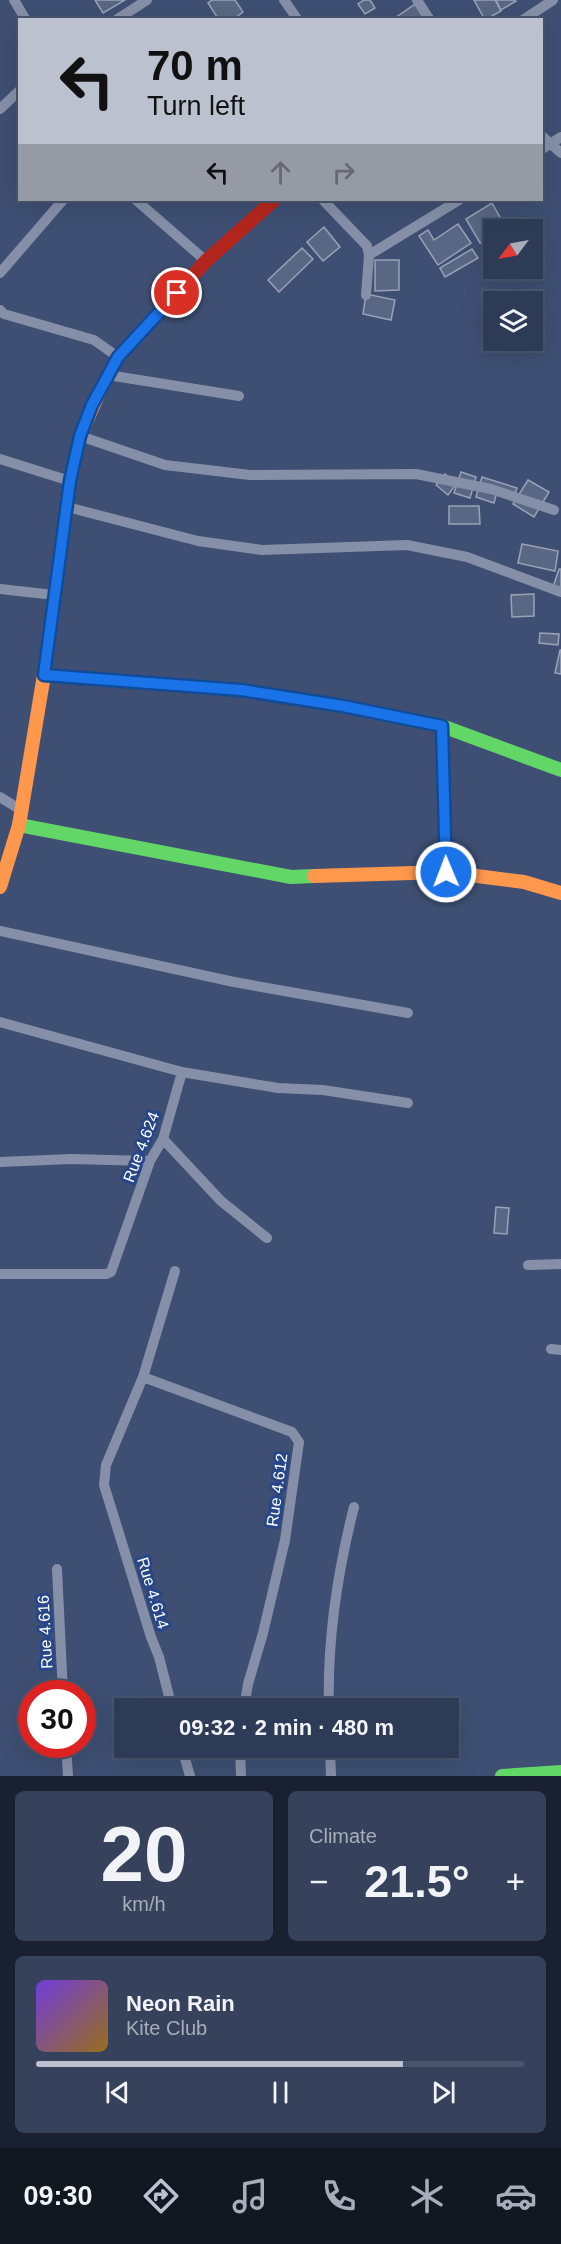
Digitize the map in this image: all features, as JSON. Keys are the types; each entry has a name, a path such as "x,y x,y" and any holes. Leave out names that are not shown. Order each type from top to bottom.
{"main road":[{"path":"1,881 19,825 44,675 70,481 80,436 92,405 118,357 206,261 273,201"},
{"path":"44,675 241,690 343,706 442,726 561,770"},
{"path":"19,825 291,877 446,872 524,882 561,892"},
{"path":"502,1776 561,1772"}],"street":[{"path":"15,0 25,18"},
{"path":"119,18 147,0"},
{"path":"285,0 297,18"},
{"path":"417,0 429,18"},
{"path":"525,18 540,4 553,0"},
{"path":"0,109 18,93"},
{"path":"544,143 561,137"},
{"path":"544,143 561,153"},
{"path":"0,273 62,201"},
{"path":"137,201 206,261"},
{"path":"324,201 367,246 369,255 366,295"},
{"path":"369,255 457,201"},
{"path":"1,315 94,340 118,357"},
{"path":"108,375 239,396"},
{"path":"80,436 165,465 250,475 416,474 491,489 555,510"},
{"path":"0,459 70,481"},
{"path":"67,507 198,541 262,550 407,545 467,557 561,592"},
{"path":"0,589 54,595"},
{"path":"442,726 446,872"},
{"path":"0,797 21,810"},
{"path":"0,931 234,982 408,1013"},
{"path":"0,1022 182,1072 278,1088 323,1090 408,1103"},
{"name":"Rue 4.624","path":"0,1274 106,1274 111,1272 150,1161 163,1139 182,1072"},
{"path":"163,1139 221,1201 267,1238"},
{"path":"0,1162 71,1159 150,1161"},
{"path":"528,1265 561,1264"},
{"path":"142,1377 175,1271"},
{"name":"Rue 4.614","path":"142,1377 106,1465 104,1485 150,1637 159,1657 169,1698"},
{"name":"Rue 4.612","path":"142,1377 292,1432 299,1442 285,1540 246,1698"},
{"path":"329,1698 331,1621 341,1556 354,1507"},
{"name":"Rue 4.616","path":"57,1569 62,1680"},
{"path":"67,1758 68,1776"},
{"path":"185,1758 190,1776"},
{"path":"240,1758 241,1776"},
{"path":"330,1758 330,1776"}],"building":[{"path":"95,0 125,0 103,13"},
{"path":"212,0 235,0 243,12 235,18 218,18 208,3"},
{"path":"364,0 370,0 375,8 365,14 358,4"},
{"path":"421,0 433,18 395,18"},
{"path":"474,0 495,0 501,11 484,18"},
{"path":"496,0 515,0 516,1 501,10"},
{"path":"492,203 501,219 483,219 483,241 480,243 466,219"},
{"path":"458,224 471,243 438,265 419,236 428,230 434,240"},
{"path":"324,227 340,247 323,261 307,242"},
{"path":"302,248 313,259 279,292 268,280"},
{"path":"472,249 478,258 445,277 440,268"},
{"path":"375,260 399,260 399,290 375,291"},
{"path":"366,294 395,300 391,320 363,314"},
{"path":"461,472 476,477 470,498 454,493"},
{"path":"445,474 457,483 448,495 436,485"},
{"path":"482,477 517,488 514,497 497,492 494,503 476,497"},
{"path":"528,480 549,492 534,517 513,504"},
{"path":"449,506 479,506 480,524 449,524"},
{"path":"522,544 558,551 555,571 518,563"},
{"path":"559,569 561,569 561,593 552,590"},
{"path":"534,594 534,616 512,617 511,595"},
{"path":"540,633 559,634 558,645 539,643"},
{"path":"561,650 561,674 555,673"},
{"path":"496,1207 509,1208 507,1234 494,1233"}],"traffic: fast":[{"path":"44,675 241,690 343,706 442,726 561,770"},
{"path":"19,825 291,877 314,876"},
{"path":"502,1776 561,1772"}],"traffic: slow":[{"path":"0,887 19,825 44,675 70,481 80,436 101,388"},
{"path":"314,876 446,872 524,882 561,893"}],"traffic: jam":[{"path":"101,388 118,357 206,261 273,201"}],"route":[{"path":"177,293 118,357 92,405 80,436 70,481 44,675 241,690 343,706 442,726 446,872"}]}
